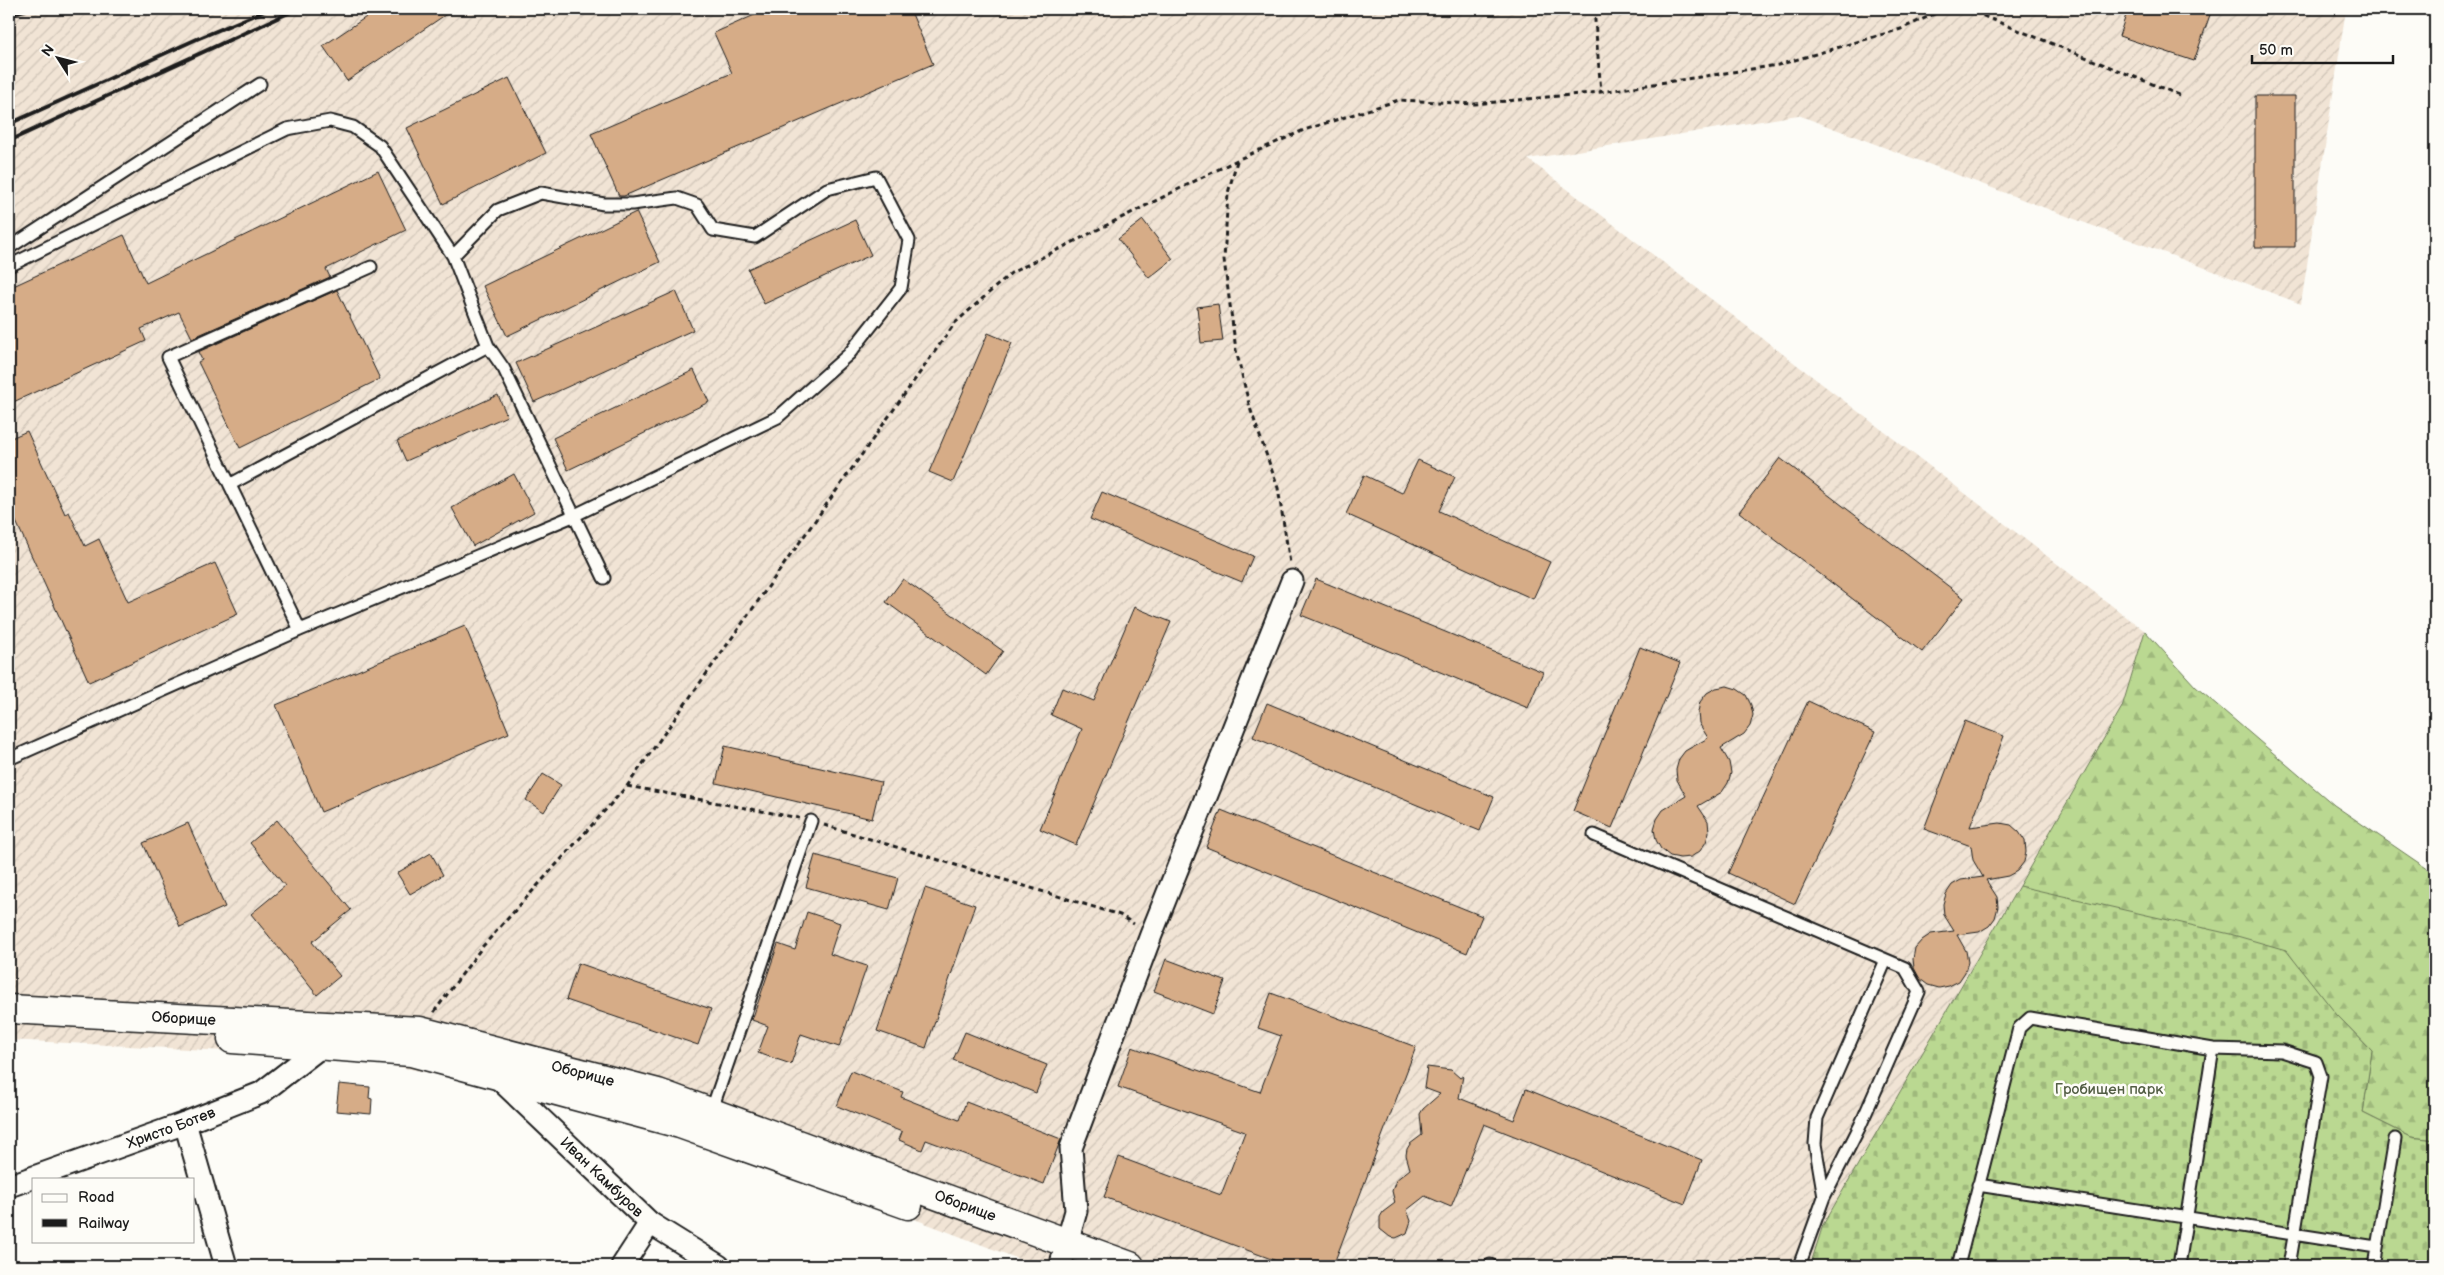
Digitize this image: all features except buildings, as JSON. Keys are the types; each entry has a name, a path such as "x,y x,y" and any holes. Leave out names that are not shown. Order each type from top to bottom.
{"main road":[{"name":"Оборище","path":"9,1009 420,1031 658,1093 712,1112 1069,1256"},
{"name":"Оборище","path":"9,1028 110,1031 322,1046 381,1048 411,1052 680,1124 1069,1256 1130,1266"}],"street":[{"path":"1069,1256 1076,1210 1071,1148 1151,935 1292,581"},
{"name":"Христо Ботев","path":"9,1186 185,1123 260,1093 322,1046"},
{"name":"Иван Камбуров","path":"494,1074 650,1223 719,1266"},
{"path":"185,1123 226,1266"},
{"path":"622,1266 650,1223"}],"lane":[{"path":"9,248 260,84"},
{"path":"9,266 287,129 330,121 353,127 380,146 454,256 488,346 504,369 604,578"},
{"path":"9,759 300,630 573,516 778,417 849,354 901,288 909,240 876,176 827,189 755,237 713,230 698,204 677,198 632,204 604,204 541,193 498,210 454,256"},
{"path":"300,630 168,357 371,267"},
{"path":"231,484 488,346"},
{"path":"712,1112 811,821"},
{"path":"1594,835 1905,968 1919,992 1860,1126 1824,1197 1799,1266"},
{"path":"1824,1197 1815,1144 1818,1118 1886,960"},
{"path":"1958,1266 2019,1028 2030,1018 2213,1049 2282,1051 2316,1062 2321,1076 2293,1233 2289,1266"},
{"path":"2179,1266 2213,1049"},
{"path":"2374,1266 2395,1140"},
{"path":"1978,1185 2376,1247"}],"path":[{"path":"1594,9 1601,92"},
{"path":"420,1031 483,946 627,786 955,323 1011,273 1237,160 1304,130 1400,100 1475,104 1601,92 1778,65 1901,29 1945,9"},
{"path":"1966,9 2182,96"},
{"path":"1237,160 1228,193 1224,260 1236,350 1250,408 1278,488 1292,581"},
{"path":"627,786 811,821 1120,915 1151,935"}],"shaded area":[{"path":"9,9 2346,9 2301,304 1798,115 1528,159 2145,631 2122,707 1823,1225 1812,1266 1037,1266 797,1174 638,1121 467,1080 348,1057 9,1040"}],"green space":[{"path":"2145,631 2196,687 2334,805 2435,874 2435,1140 2411,1137 2363,1113 2372,1051 2337,1015 2019,886 2122,707"},
{"name":"Гробищен парк","path":"2019,886 2230,934 2286,950 2337,1015 2372,1051 2363,1113 2411,1137 2435,1140 2435,1266 1810,1266 1823,1225"}],"railway":[{"path":"9,15 27,9"},
{"path":"9,124 197,39 269,9"},
{"path":"9,141 297,9"}]}
